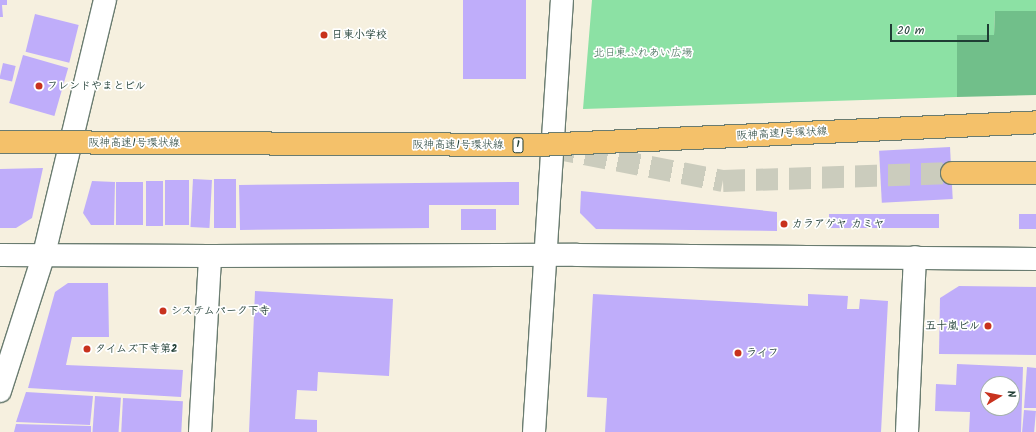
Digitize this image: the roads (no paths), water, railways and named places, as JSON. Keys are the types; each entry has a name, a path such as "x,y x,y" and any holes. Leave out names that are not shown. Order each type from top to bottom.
{"highway":[{"name":"阪神高速1号環状線","path":"0,142 538,145 1036,122"},
{"path":"952,173 1036,173"}],"street":[{"path":"0,391 44,254 105,0"},
{"path":"534,432 562,0"},
{"path":"0,254 210,256 545,255 1036,259"},
{"path":"200,432 210,256"},
{"path":"907,432 916,257"}],"tunnel":[{"path":"553,148 723,181 952,173"}],"place":[{"name":"日東小学校","path":"324,35"},
{"name":"フレンドやまとビル","path":"39,86"},
{"name":"カラアゲヤ カミヤ","path":"784,224"},
{"name":"システムパーク下寺","path":"163,311"},
{"name":"五十嵐ビル","path":"988,326"},
{"name":"タイムズ下寺第2","path":"87,349"},
{"name":"ライフ","path":"738,353"}],"park label":[{"name":"北日東ふれあい広場","path":"643,53"}]}
